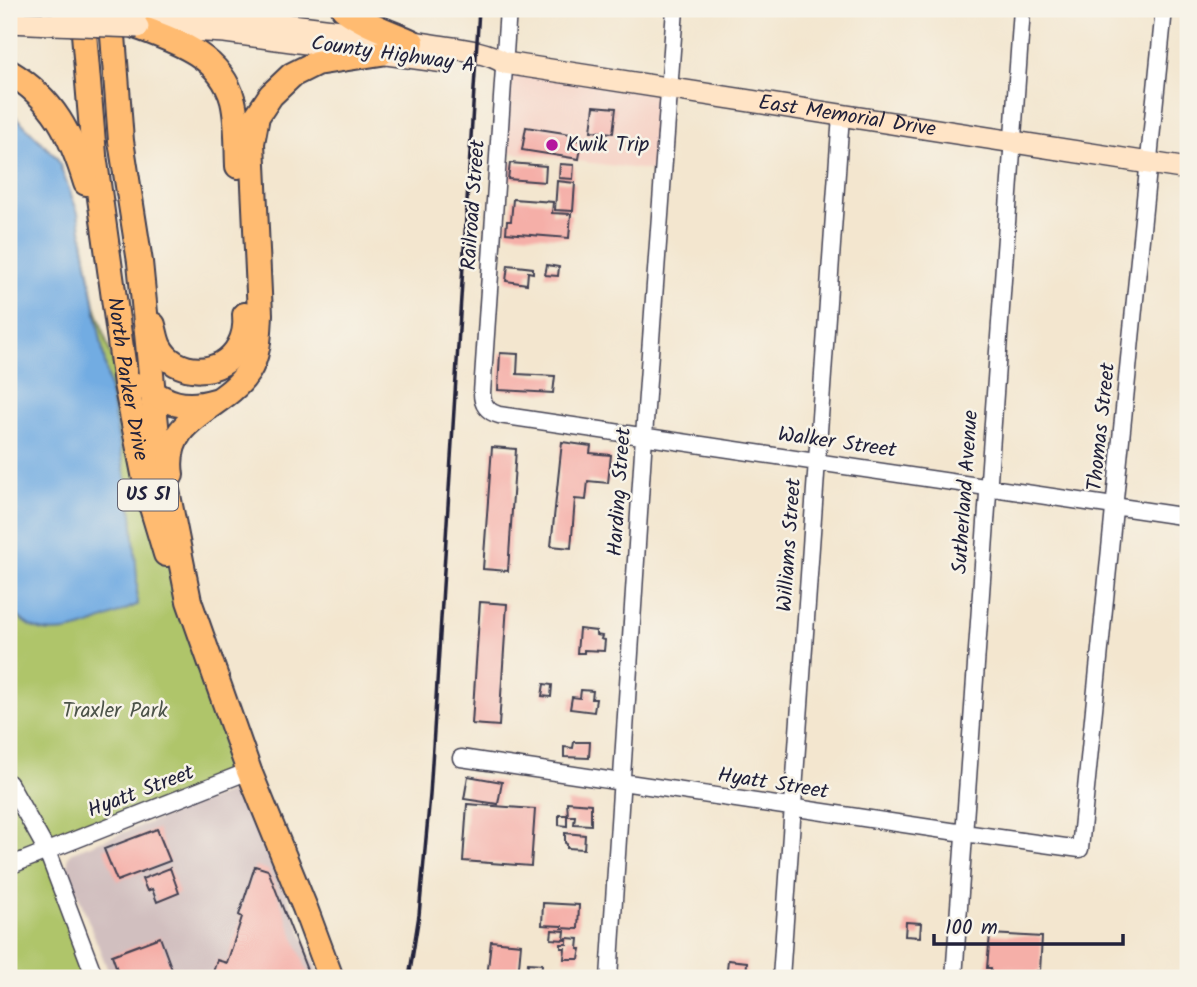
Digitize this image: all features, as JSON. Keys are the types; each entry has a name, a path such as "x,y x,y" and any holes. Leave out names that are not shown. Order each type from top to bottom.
{"main road":[{"name":"County Highway A","path":"69,9 143,16 268,22 492,55 505,63"},
{"name":"North Parker Drive","path":"82,9 94,155 125,384 148,494 166,554 236,734"},
{"name":"North Parker Drive","path":"111,9 121,141 140,262 158,446 189,601 249,772 331,978"},
{"path":"344,9 372,26 412,42"},
{"name":"County Highway A","path":"9,22 53,24 143,16 225,32 490,69 505,63"},
{"path":"140,262 156,338 170,360 190,369 211,368 228,360 240,345 245,321 233,103 225,82 212,64 143,16"},
{"path":"173,517 170,465 178,433 188,422 232,389 247,373 255,358 260,314 252,143 257,116 271,95 292,75 316,63 381,53"},
{"name":"East Memorial Drive","path":"505,63 1188,169"},
{"path":"9,72 34,89 62,125 76,150 106,243"},
{"path":"120,338 134,375 141,385 153,394 177,404 200,405 217,400"}],"street":[{"name":"Railroad Street","path":"484,404 482,393 509,9"},
{"name":"Harding Street","path":"609,978 675,9"},
{"name":"Sutherland Avenue","path":"954,978 1022,9"},
{"name":"Thomas Street","path":"1080,849 1164,9"},
{"name":"Williams Street","path":"781,978 841,115"},
{"name":"Walker Street","path":"484,404 490,412 499,415 1188,517"},
{"name":"Hyatt Street","path":"461,758 1080,849"},
{"name":"Hyatt Street","path":"9,866 249,772"},
{"path":"9,783 47,851 96,978"}],"shaded area":[{"path":"505,63 669,89 663,172 499,151"},
{"path":"236,790 246,793 320,978 111,978 68,869 68,857 72,852"}],"green space":[{"name":"Traxler Park","path":"9,110 57,158 78,213 95,305 135,433 249,771 48,851 95,978 9,978"}],"water":[{"path":"9,110 57,158 78,213 132,514 137,605 92,624 60,632 44,631 30,626 15,613 9,603"}],"building":[{"name":"Kwik Trip","path":"594,106 616,108 613,133 591,131"},
{"name":"Kwik Trip","path":"526,127 571,134 570,139 582,141 579,159 522,150"},
{"path":"510,163 546,166 545,182 508,179"},
{"path":"560,164 574,165 573,179 559,178"},
{"path":"557,181 575,183 573,211 555,210"},
{"path":"513,199 553,202 552,213 571,214 569,238 506,233 507,221 511,221"},
{"path":"508,265 533,268 533,273 528,272 527,284 506,281"},
{"path":"547,265 559,267 558,276 545,275"},
{"path":"500,353 518,354 517,374 555,376 553,393 498,390"},
{"path":"562,442 591,446 590,453 611,455 608,483 588,481 586,500 575,499 571,548 551,546"},
{"path":"492,447 516,449 508,571 483,569"},
{"path":"480,602 507,604 499,726 472,724"},
{"path":"579,629 596,631 596,635 602,636 601,639 605,640 604,651 584,650 584,653 577,653"},
{"path":"544,684 552,685 551,697 542,696"},
{"path":"581,690 593,691 592,699 596,699 594,712 570,709 572,697 580,698"},
{"path":"574,742 590,742 589,758 564,757 564,747 573,748"},
{"path":"468,776 502,782 498,804 464,799"},
{"path":"567,802 591,804 591,825 574,824 575,816 568,816"},
{"path":"467,804 535,809 531,866 463,861"},
{"path":"559,815 567,815 567,826 559,825"},
{"path":"157,829 170,861 117,881 104,849"},
{"path":"565,833 585,835 584,849 567,848"},
{"path":"255,866 268,870 310,978 215,978 213,972 217,960 227,963"},
{"path":"170,868 179,893 157,902 152,889 147,891 142,879"},
{"path":"543,903 579,905 578,929 542,925"},
{"path":"906,922 921,923 920,937 905,936"},
{"path":"552,930 565,931 564,940 551,939"},
{"path":"990,934 1042,937 1040,971 1037,971 1036,978 990,978 991,968 987,968"},
{"path":"160,937 175,978 120,978 112,955"},
{"path":"567,938 579,939 579,959 564,959 565,948 561,948 561,944 567,944"},
{"path":"491,941 521,944 518,978 487,978"},
{"path":"728,960 747,962 746,978 726,978"},
{"path":"528,963 542,964 541,978 526,978"}],"railway":[{"path":"409,978 419,915 430,795 479,9"}],"place":[{"name":"Kwik Trip","path":"552,145"}]}
